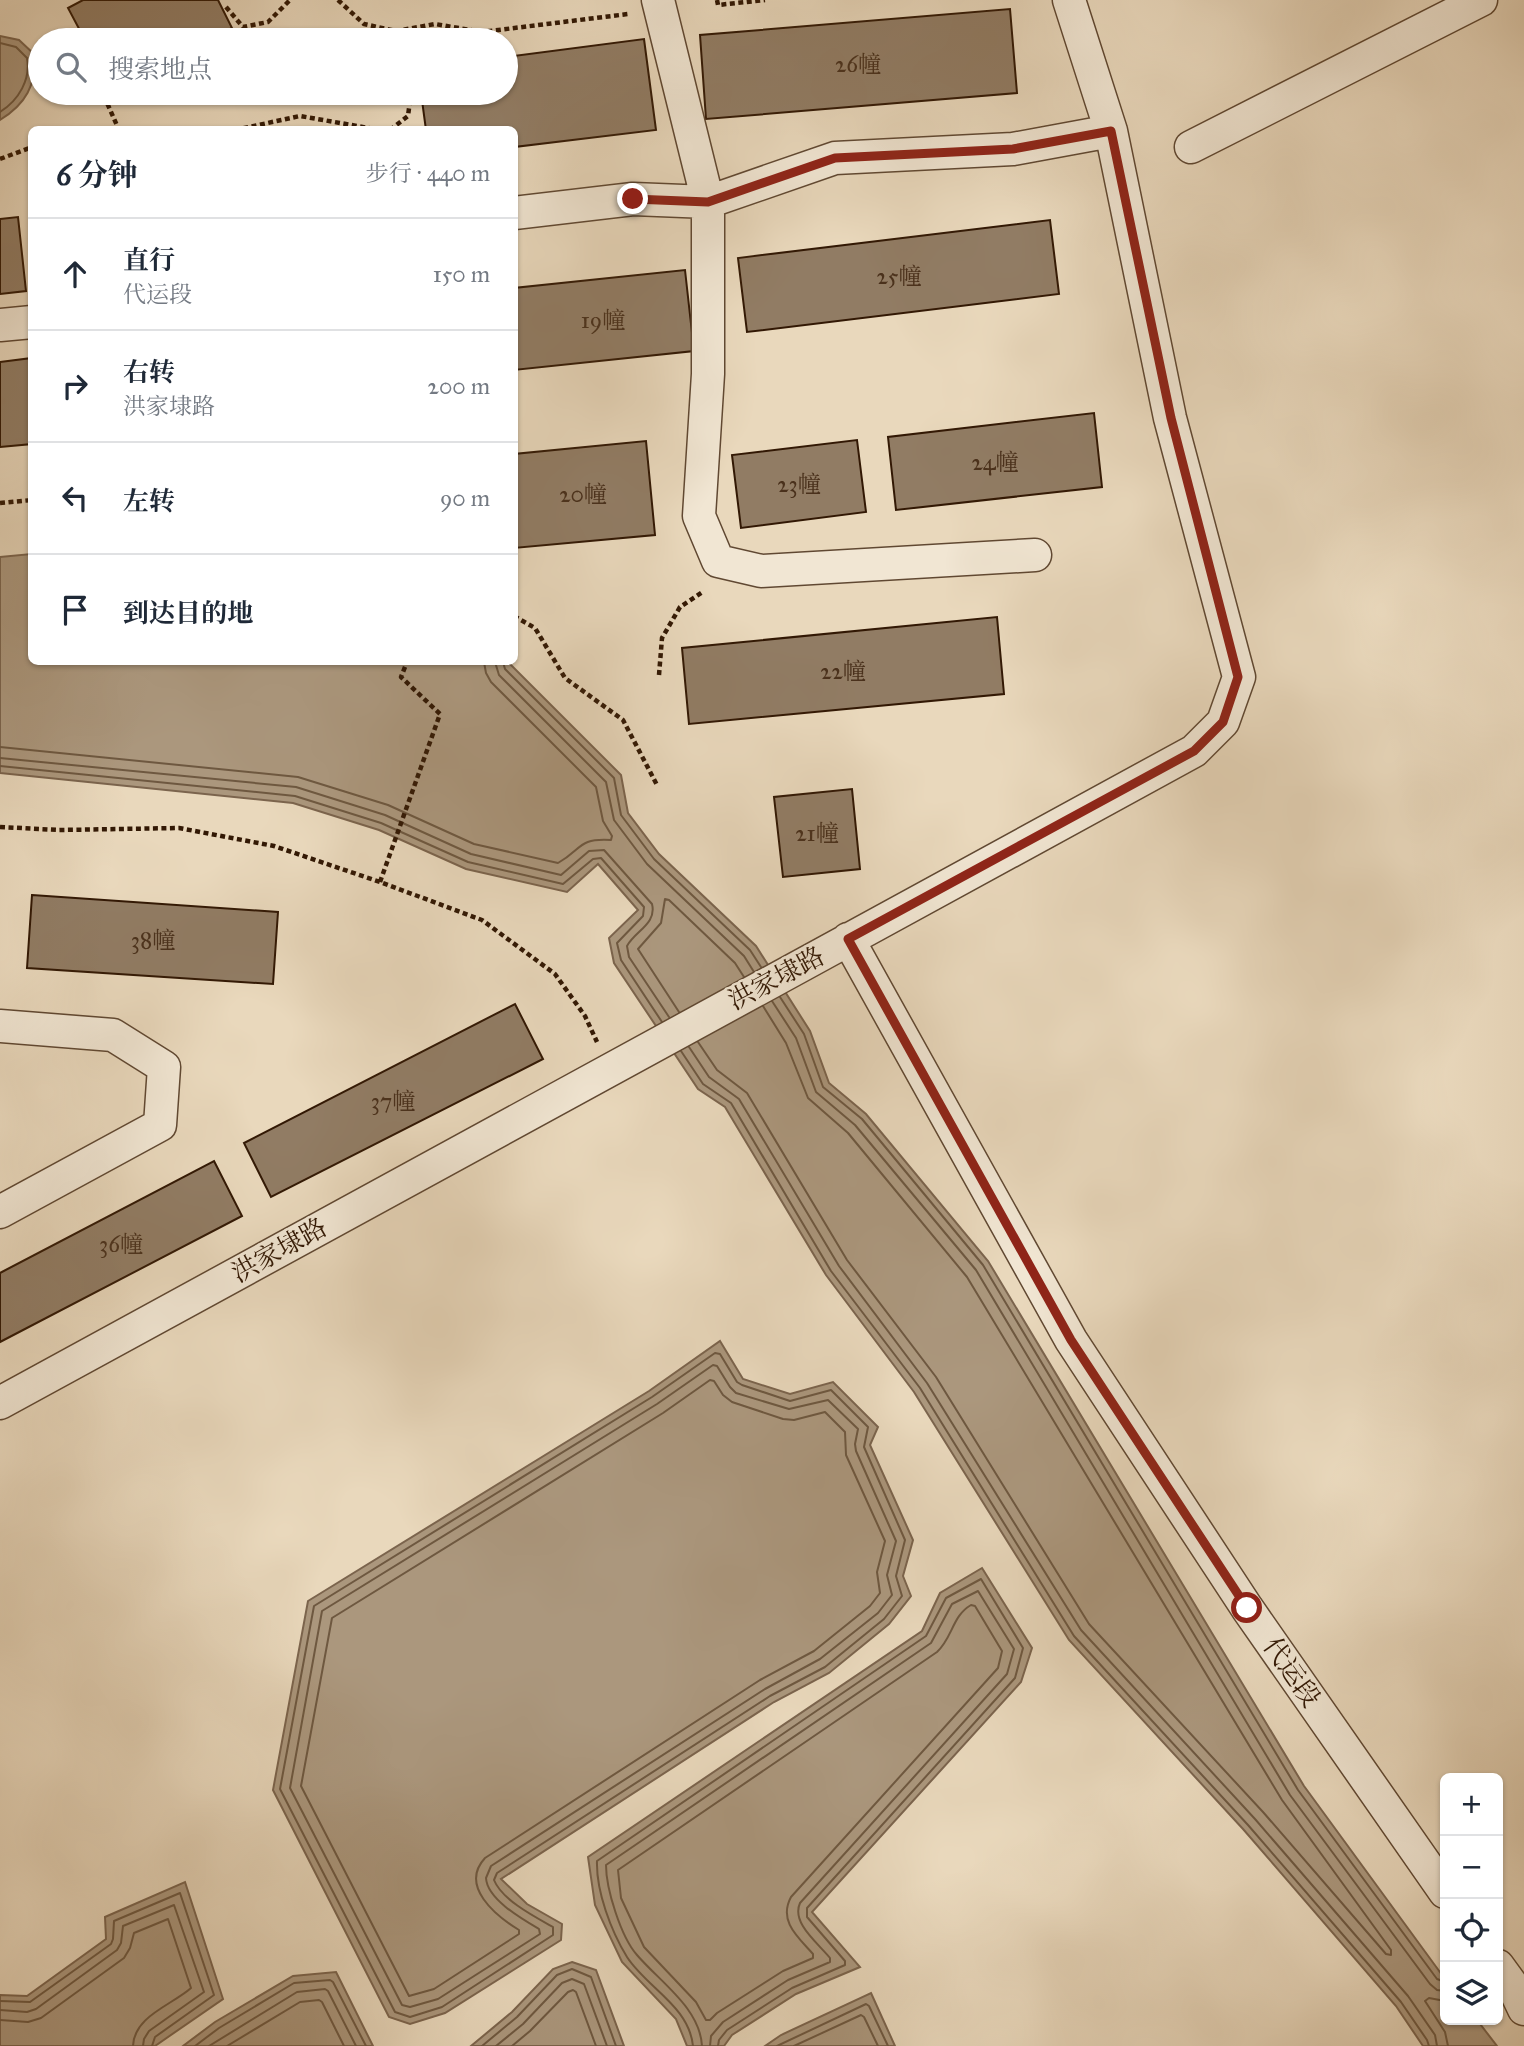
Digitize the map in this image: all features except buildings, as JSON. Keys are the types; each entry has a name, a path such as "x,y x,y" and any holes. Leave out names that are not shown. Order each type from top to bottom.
{"street":[{"name":"洪家埭路","path":"0,1403 1194,751 1223,722 1238,677 1171,418 1111,131 1069,0"},
{"path":"1191,147 1481,0"},
{"path":"646,5 708,202 708,374 699,516 719,561 761,571 1035,555"},
{"path":"518,213 633,199 708,202 835,158 1013,149 1111,131"},
{"path":"0,325 28,322"},
{"name":"代运段","path":"848,939 1071,1340 1247,1608 1440,1885"},
{"path":"0,1026 113,1035 164,1067 160,1125 0,1212"},
{"path":"1503,1973 1524,2009"}],"path":[{"path":"226,7 243,27 268,22 290,0"},
{"path":"338,0 364,24 382,28"},
{"path":"717,0 718,5 765,0"},
{"path":"518,28 625,15 646,5"},
{"path":"413,28 435,24 458,28"},
{"path":"108,105 117,126"},
{"path":"395,126 408,116 409,105"},
{"path":"254,126 300,116 357,126"},
{"path":"0,159 28,148"},
{"path":"0,503 28,500"},
{"path":"659,675 662,638 680,607 712,585 748,568"},
{"path":"518,619 535,628 565,678 623,720 657,785"},
{"path":"380,882 440,714 401,677 406,665"},
{"path":"0,827 59,830 179,828 275,846 482,920 555,974 621,1062"}],"water":[{"path":"0,36 19,40 28,48 28,93 17,107 0,120"},
{"path":"28,554 28,665 511,665 621,775 628,813 659,854 756,946 810,1031 829,1083 866,1114 988,1261 1304,1786 1440,1972 1440,2025 1481,2025 1497,2046 1423,2046 1396,2006 1243,1829 1069,1640 914,1392 826,1275 725,1107 698,1089 614,963 609,938 638,910 598,864 567,892 466,869 379,830 293,803 0,773 0,557"},
{"path":"720,1341 743,1379 790,1394 833,1382 878,1427 870,1445 913,1540 903,1576 911,1596 889,1624 829,1673 774,1702 501,1879 527,1904 562,1924 561,1940 445,2013 410,2024 389,2017 273,1790 308,1601 649,1391"},
{"path":"982,1568 1032,1648 1021,1682 812,1912 860,1967 796,1994 732,2035 724,2046 687,2046 676,2019 622,1962 595,1905 588,1857 922,1631 940,1593"},
{"path":"185,1882 223,1999 155,2046 0,2046 0,1995 27,1996 106,1939 105,1917"},
{"path":"572,1962 596,1970 624,2046 471,2046 512,2012 553,1969"},
{"path":"336,1972 373,2046 183,2046 215,2022 293,1976"},
{"path":"871,1993 895,2046 765,2046 781,2035"}],"route":[{"path":"633,199 708,202 835,158 1013,149 1111,131 1171,418 1238,677 1223,722 1194,751 848,939 964,1143 1071,1340 1247,1608"}]}
